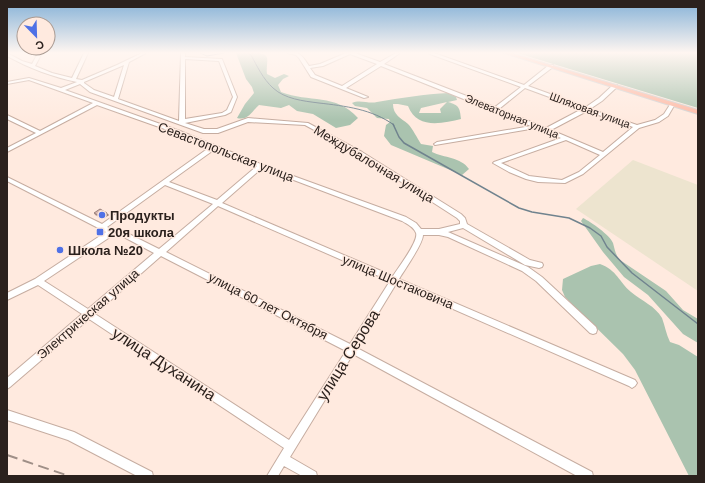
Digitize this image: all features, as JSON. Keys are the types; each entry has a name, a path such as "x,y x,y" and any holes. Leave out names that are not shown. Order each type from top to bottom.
{"main road":[{"path":"582,76 698,112"}],"street":[{"name":"Междубалочная улица","path":"56,76 81,82 92,91 182,122 203,131 214,132 248,120 306,124 360,153 459,216 463,220 464,225"},
{"path":"73,80 75,76"},
{"path":"61,90 95,76"},
{"path":"116,99 123,76"},
{"path":"183,76 182,122 223,114 229,111 235,97 227,76"},
{"path":"313,76 344,87 366,98"},
{"path":"344,87 363,76"},
{"name":"Элеваторная улица","path":"408,76 496,108 604,154"},
{"name":"Шляховая улица","path":"494,76 637,127"},
{"path":"496,108 540,76"},
{"name":"Севастопольская улица","path":"7,83 29,80 178,132 261,166 404,220 414,225 419,232"},
{"path":"547,130 586,108 610,92 615,86"},
{"path":"7,150 97,103"},
{"path":"567,138 496,163 511,172 528,178 563,182 581,173 637,127 657,121 666,115 673,104"},
{"path":"7,117 40,133"},
{"path":"437,144 538,126"},
{"path":"102,228 214,147"},
{"name":"Электрическая улица","path":"7,384 261,166"},
{"name":"улица 60 лет Октября","path":"7,179 102,228 112,232 121,233 160,252 351,349 588,476"},
{"name":"улица Шостаковича","path":"164,182 217,203 632,383"},
{"path":"439,232 464,225 528,263 539,265"},
{"path":"7,297 38,281 112,232"},
{"path":"419,232 439,232 450,235 525,269 539,279 593,330"},
{"name":"улица Серова","path":"272,476 417,244 420,237 419,232"},
{"name":"улица Духанина","path":"38,281 291,446"},
{"path":"7,415 70,436 148,476"},
{"path":"283,460 312,476"}],"shaded area":[{"path":"633,160 698,185 698,291 576,209"}],"green space":[{"path":"245,76 270,76 275,78 281,76 288,76 289,76 283,79 278,85 281,92 341,105 350,110 358,118 350,125 336,128 313,114 297,111 289,105 281,108 259,105 247,117 241,119 237,118 245,104 254,93 252,87"},
{"path":"591,76 698,76 698,108"},
{"path":"449,93 456,97 457,100 448,102 455,104 460,112 461,119 439,123 424,122 412,114 408,106 393,104 393,108 398,116 410,126 421,144 433,146 432,152 457,160 466,165 469,169 462,175 391,145 384,136 386,125 390,122 389,119 377,118 367,108 355,106 352,103 358,101 374,102 413,96","holes":["447,102 440,109 441,113 419,113 421,108"]},
{"path":"583,218 608,236 613,243 616,254 620,260 666,291 683,310 698,319 698,343 683,334 648,295 624,277 603,252 581,221"},
{"path":"600,264 614,273 631,292 659,314 662,318 670,342 679,345 698,357 698,476 689,476 635,370 623,354 565,297 562,290 563,279 591,266"}],"building":[{"path":"100,209 107,213 102,217 94,213"}],"waterway":[{"path":"262,76 273,88 283,95 301,100 358,109 377,115 393,125"},
{"path":"393,125 399,137 404,143 519,208 532,212 569,218 590,228 601,236 607,247 632,273 698,324"}],"railway":[{"path":"7,455 69,476"}],"place":[{"name":"Продукты","path":"102,215"},
{"name":"20я школа","path":"100,232"},
{"name":"Школа №20","path":"60,250"}]}
